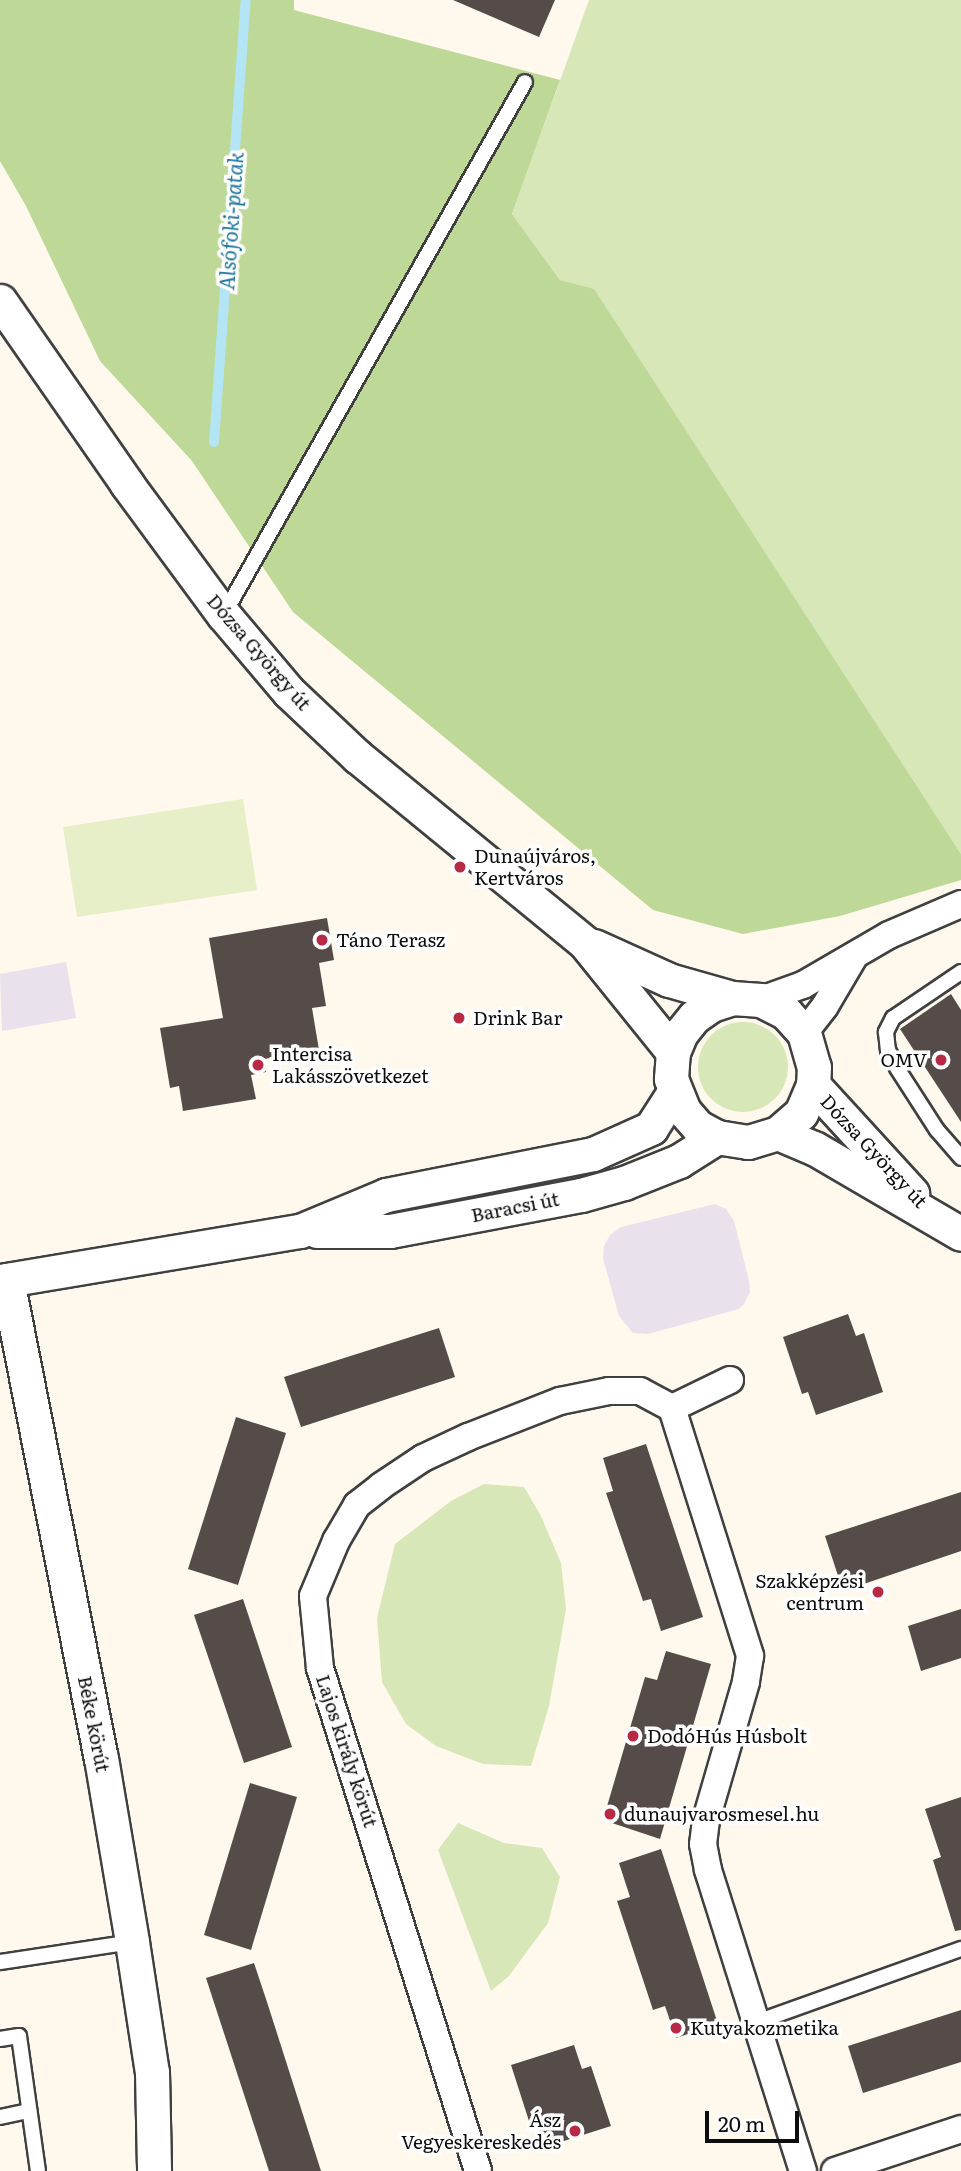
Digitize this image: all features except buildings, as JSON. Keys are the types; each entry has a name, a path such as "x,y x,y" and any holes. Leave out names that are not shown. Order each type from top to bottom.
{"street":[{"name":"Dózsa György út","path":"0,301 119,473 223,614 289,692 358,757 585,943 673,1052"},
{"path":"746,999 786,1013 804,1033 812,1050 813,1084 801,1112 778,1133 748,1142 717,1137 698,1127 684,1111 674,1092 671,1079 673,1052 681,1032 694,1017 711,1005 803,985 889,934 957,912"},
{"name":"Dózsa György út","path":"585,943 669,980 746,999"},
{"path":"804,1033 825,1006 856,954"},
{"name":"Dózsa György út","path":"813,1084 948,1226"},
{"name":"Baracsi út","path":"300,1231 386,1195 593,1154 651,1128 674,1092"},
{"name":"Dózsa György út","path":"778,1133 814,1148 948,1226"},
{"name":"Baracsi út","path":"4,1281 300,1231 390,1231 581,1195 624,1183 679,1161 717,1137"},
{"name":"Béke körút","path":"4,1281 101,1758 152,2072 154,2171"},
{"path":"730,1380 671,1408 750,1656 746,1682 706,1819 703,1844 708,1871 754,2023 803,2171"},
{"name":"Lajos király körút","path":"478,2171 467,2144 378,1848 320,1668 313,1596 336,1541 357,1505 424,1458 468,1437 560,1401 609,1391 640,1391 671,1408"},
{"path":"835,2171 961,2129"}],"lane":[{"path":"223,614 525,82"},
{"path":"955,976 893,1018 886,1032 888,1051 937,1130 961,1158"},
{"path":"0,1962 132,1942"},
{"path":"754,2023 961,1949"},
{"path":"0,2039 19,2036 38,2171"},
{"path":"0,2117 29,2111"}],"shaded area":[{"path":"66,962 76,1018 2,1031 0,974"},
{"path":"715,1204 726,1209 734,1221 749,1281 750,1292 744,1304 739,1309 648,1334 633,1333 619,1316 603,1258 604,1246 610,1235 621,1227"}],"green space":[{"path":"0,0 294,0 294,10 560,80 512,214 560,280 594,289 961,854 961,880 840,916 743,934 653,910 293,612 192,461 100,361 26,206 0,161"},
{"path":"589,0 961,0 961,854 594,290 560,280 512,214"},
{"path":"243,799 257,890 77,917 63,827"},
{"path":"743,1022 760,1026 775,1035 784,1050 788,1067 784,1084 775,1099 760,1108 743,1112 726,1108 711,1099 702,1084 698,1067 702,1050 711,1035 726,1026"},
{"path":"484,1484 524,1487 541,1516 561,1563 566,1609 549,1706 531,1766 483,1764 436,1746 406,1724 382,1682 377,1618 395,1544 451,1501"},
{"path":"458,1823 504,1843 542,1848 560,1877 548,1923 509,1976 491,1991 438,1850"}],"waterway":[{"name":"Alsófoki-patak","path":"214,442 246,0"}],"place":[{"name":"Dunaújváros, Kertváros","path":"460,867"},
{"name":"Táno Terasz","path":"322,940"},
{"name":"Drink Bar","path":"459,1018"},
{"name":"OMV","path":"941,1060"},
{"name":"Intercisa Lakásszövetkezet","path":"258,1065"},
{"name":"Szakképzési centrum","path":"878,1592"},
{"name":"DodóHús Húsbolt","path":"633,1736"},
{"name":"dunaujvarosmesel.hu","path":"610,1814"},
{"name":"Kutyakozmetika","path":"676,2028"},
{"name":"Ász Vegyeskereskedés","path":"575,2131"}]}
